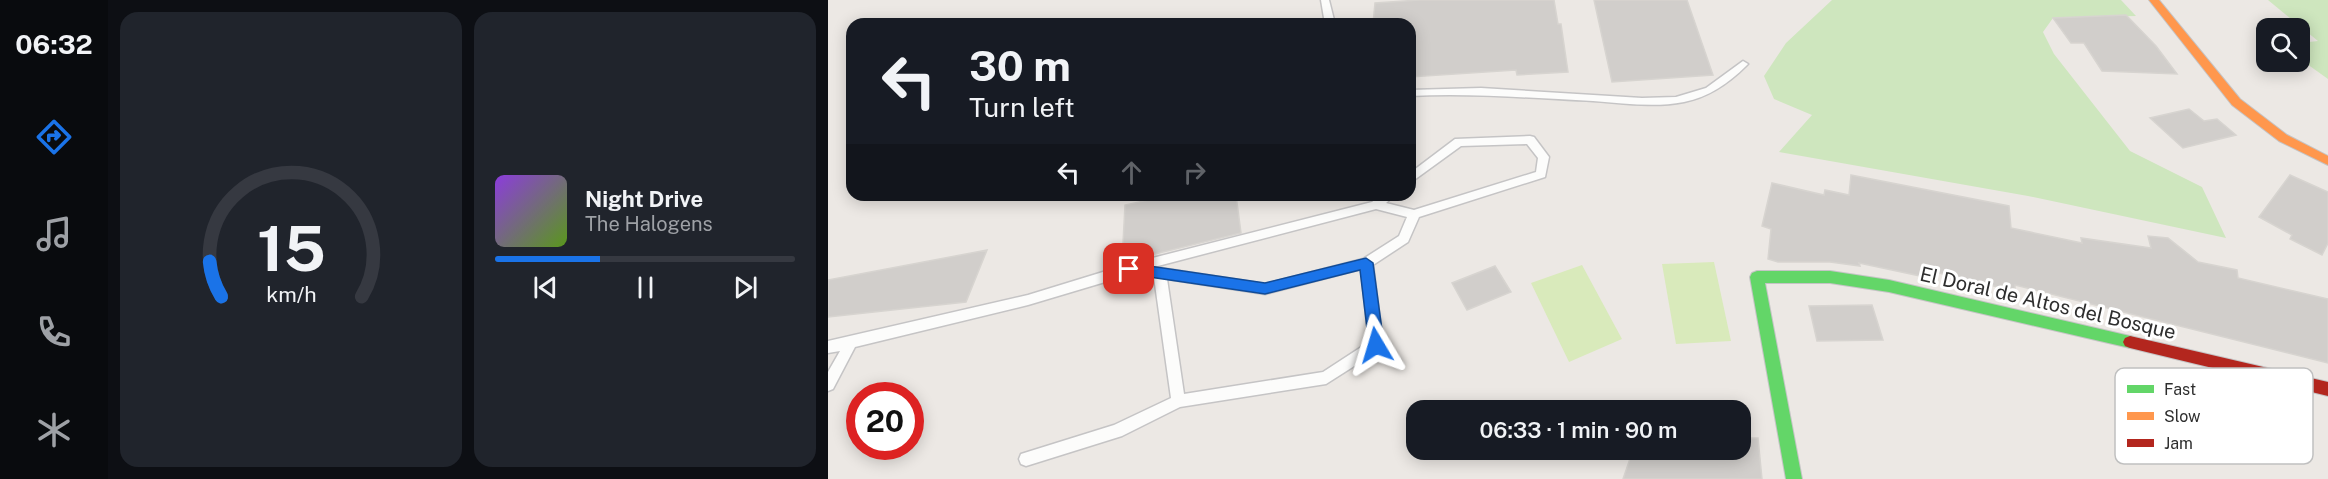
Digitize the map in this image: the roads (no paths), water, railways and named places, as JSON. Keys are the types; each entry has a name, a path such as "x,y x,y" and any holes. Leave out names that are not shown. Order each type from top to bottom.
{"street":[{"path":"2154,0 2236,102 2283,138 2328,161"},
{"name":"El Doral de Altos del Bosque","path":"1794,479 1757,277 1830,277 1889,286 2238,368"},
{"name":"El Doral de Altos del Bosque","path":"2313,385 2328,389"}],"lane":[{"path":"1325,0 1329,18"},
{"path":"1416,93 1476,90 1616,99 1682,99 1698,95 1723,83 1743,64"},
{"path":"1376,205 1414,214 1541,174 1544,157 1530,140 1459,142 1416,174"},
{"path":"828,346 851,343 1028,300 1129,269 1376,205 1381,201"},
{"path":"1129,269 1265,289 1366,263 1404,239 1414,214"},
{"path":"1026,459 1118,431 1178,401 1326,378 1376,345 1366,263"},
{"path":"1160,273 1178,401"},
{"path":"828,385 851,343"}]}
